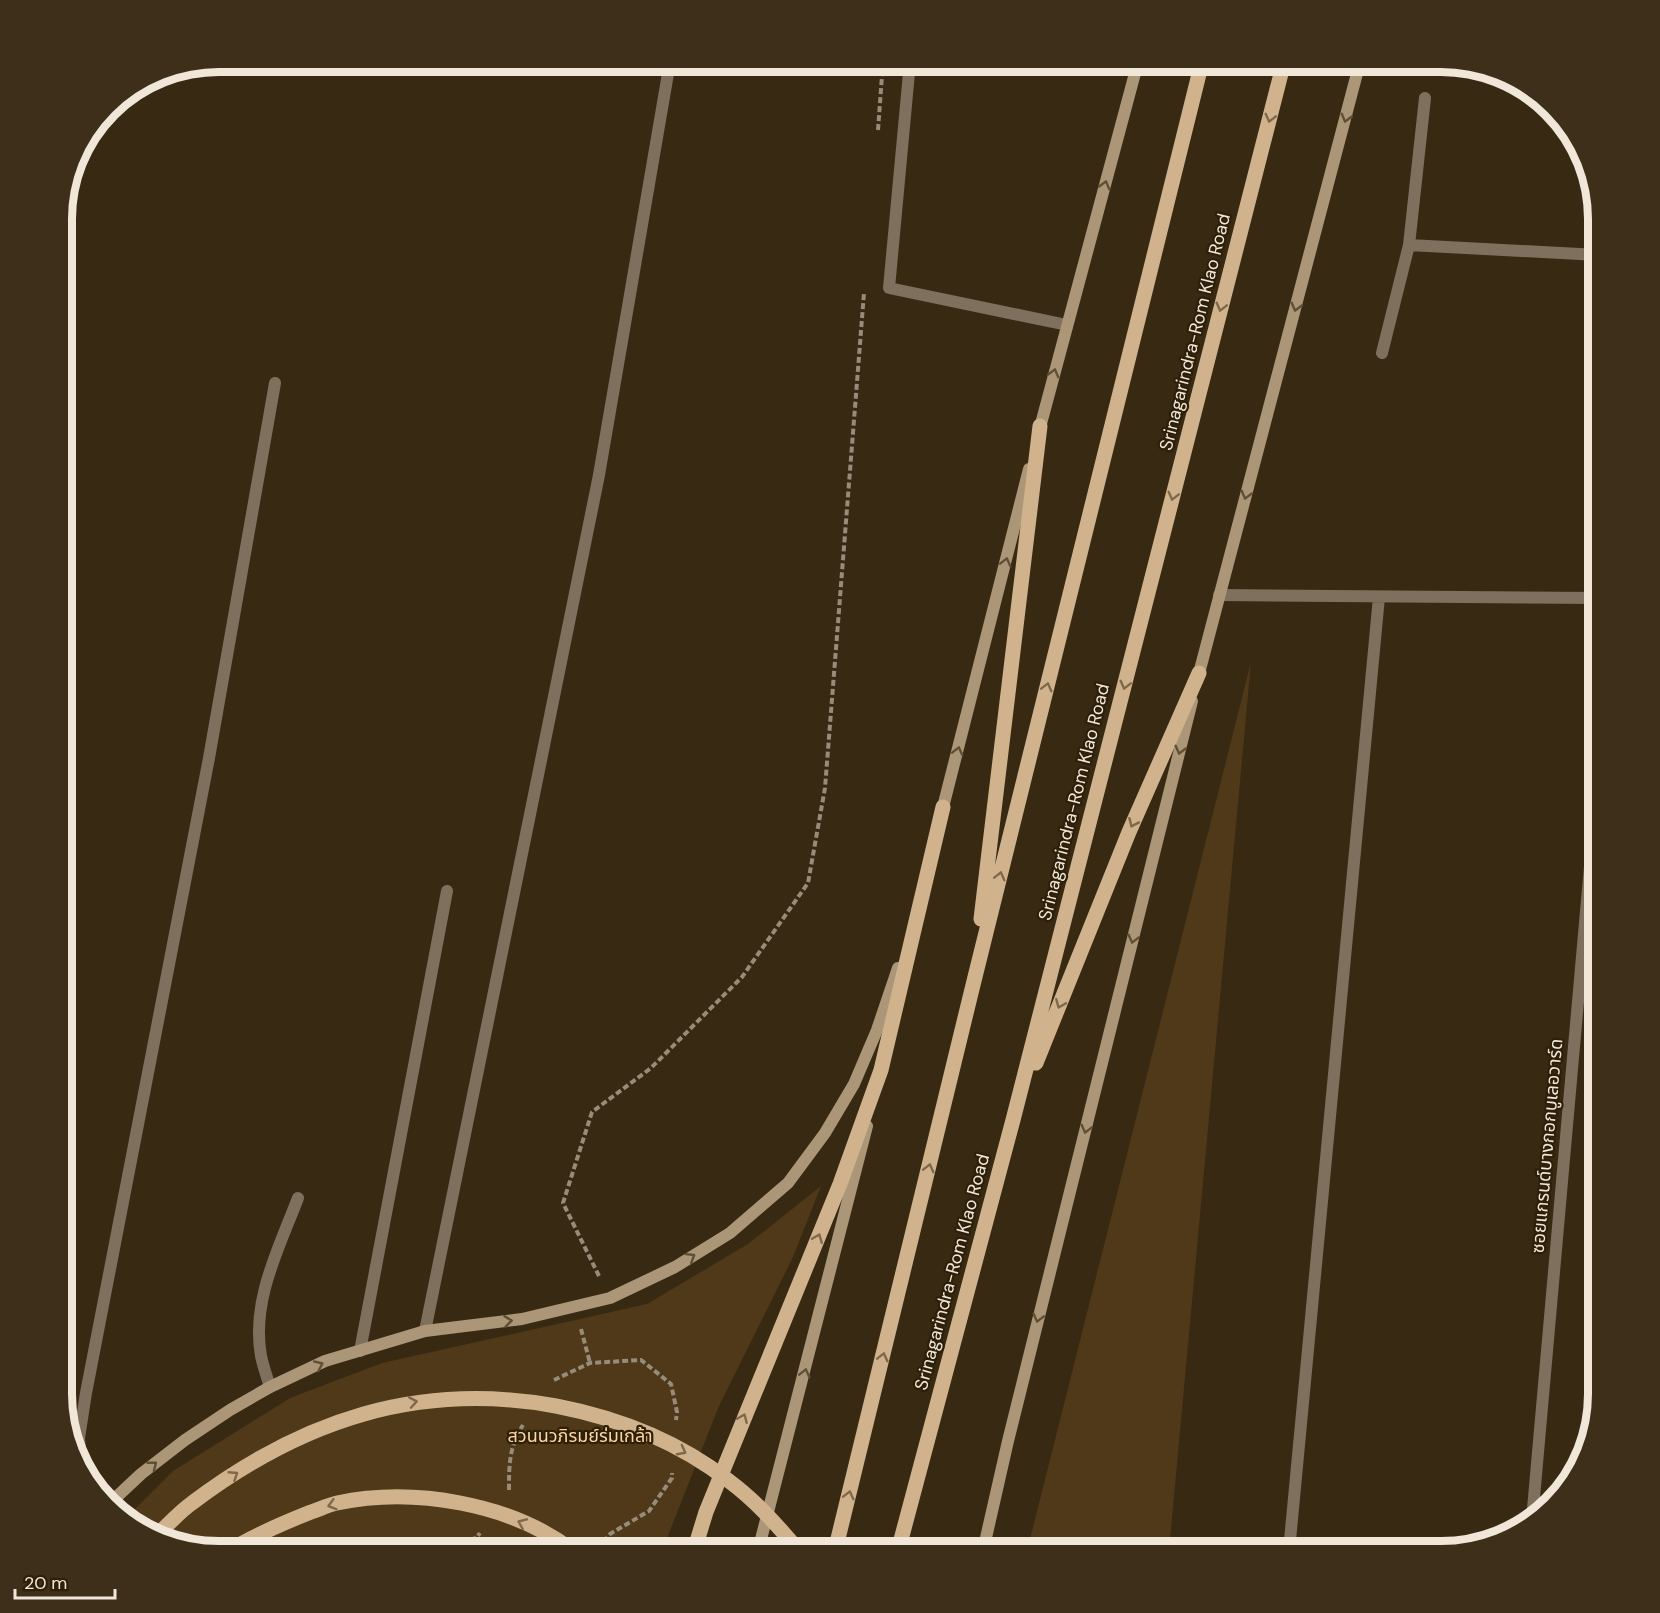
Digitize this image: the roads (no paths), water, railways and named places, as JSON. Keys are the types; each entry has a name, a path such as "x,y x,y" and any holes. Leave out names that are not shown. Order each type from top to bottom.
{"main road":[{"path":"761,1541 881,1070 943,807 1040,426 1135,72"},
{"path":"838,1541 973,985 1201,72"},
{"name":"Srinagarindra-Rom Klao Road","path":"901,1541 1013,1120 1281,72"},
{"path":"985,1541 1008,1441 1199,673 1357,72"},
{"path":"973,985 1040,426"},
{"path":"1013,1120 1129,832 1199,673"},
{"path":"115,1498 141,1474 185,1440 230,1410 270,1387 325,1361 425,1331 522,1319 610,1298 675,1268 730,1233 788,1183 825,1133 854,1084 894,983 943,807"},
{"path":"697,1541 706,1512 836,1195 881,1070"},
{"path":"163,1530 190,1504 235,1474 275,1449 323,1427 372,1411 420,1401 473,1397 534,1402 591,1413 647,1433 692,1456 730,1481 770,1518 790,1541"},
{"path":"248,1541 282,1523 336,1503 388,1497 439,1499 485,1508 528,1525 556,1541"}],"street":[{"path":"425,1331 599,475 668,72"},
{"path":"909,72 889,288 1067,325"},
{"path":"1382,353 1409,245 1425,98"},
{"path":"1409,245 1588,254"},
{"path":"79,1438 209,758 275,383"},
{"path":"1220,595 1588,598"},
{"path":"1291,1541 1378,597"},
{"path":"360,1351 447,891"},
{"name":"ซอยแกรนด์บางกอกบูเลอวาร์ด","path":"1533,1509 1588,898"},
{"path":"270,1387 261,1356 260,1320 263,1293 298,1198"}],"park label":[{"name":"สวนนวภิรมย์ร่มเกล้า","path":"580,1436"}]}
